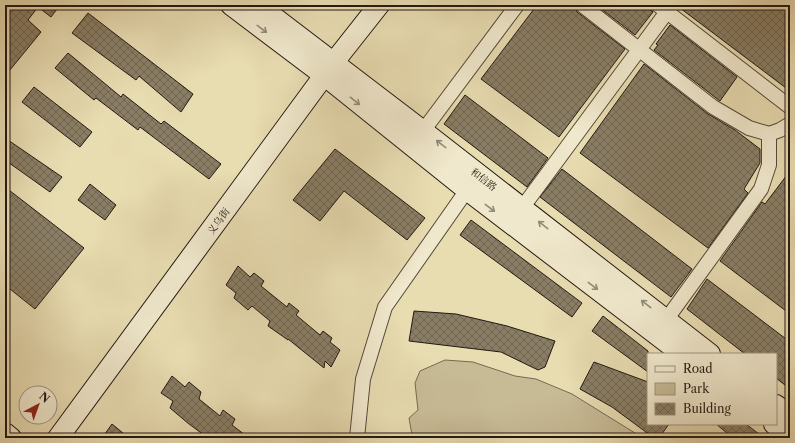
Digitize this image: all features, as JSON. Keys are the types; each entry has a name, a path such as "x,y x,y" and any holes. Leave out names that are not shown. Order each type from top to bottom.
{"street":[{"name":"和信路","path":"231,5 423,131 709,353"},
{"name":"和信路","path":"258,5 467,190 681,353"},
{"name":"义乌街","path":"58,438 330,69 379,5"},
{"path":"423,131 517,5"},
{"path":"582,5 713,107 749,128 768,134 780,130 790,124"},
{"path":"522,208 639,49 665,7 790,107"},
{"path":"666,320 761,189 769,165 768,134"},
{"path":"357,438 363,379 384,307 467,190"},
{"path":"777,406 790,416"},
{"path":"775,425 790,436"},
{"path":"5,433 11,438"}],"green space":[{"path":"445,360 473,362 515,376 536,379 572,394 643,438 416,438 412,435 409,418 418,410 415,383 420,371"}],"building":[{"path":"5,5 60,5 51,17 38,7 28,20 41,32 5,76"},
{"path":"537,5 574,5 577,12 625,49 559,137 481,79"},
{"path":"596,5 644,5 653,12 635,35"},
{"path":"680,5 790,5 790,91 680,8"},
{"path":"88,13 193,94 181,112 139,76 136,80 72,33"},
{"path":"670,25 737,77 720,101 654,50 658,45 656,44"},
{"path":"68,53 121,97 123,94 161,124 164,121 221,164 209,179 140,127 138,130 96,98 94,100 55,68"},
{"path":"644,64 708,114 735,130 760,149 760,163 744,189 748,193 708,248 580,153"},
{"path":"34,87 92,132 80,147 22,102"},
{"path":"465,95 548,158 527,187 444,124"},
{"path":"5,138 62,177 50,192 5,160"},
{"path":"335,149 425,218 407,240 344,191 320,221 293,200"},
{"path":"562,169 692,269 671,297 540,197"},
{"path":"790,171 790,314 720,261 762,202 765,204"},
{"path":"90,184 116,205 105,220 78,200"},
{"path":"5,187 84,248 35,309 5,285"},
{"path":"471,220 582,303 572,317 460,235"},
{"path":"238,266 250,277 254,273 264,281 261,286 287,307 289,303 299,311 296,315 320,335 323,331 332,338 330,342 340,350 331,367 325,361 324,368 288,339 268,326 270,321 252,306 248,310 234,298 236,293 226,285"},
{"path":"707,279 790,342 790,389 777,379 777,353 744,353 687,309"},
{"path":"414,311 456,314 507,326 555,341 545,367 538,370 501,352 409,341"},
{"path":"603,316 648,351 647,371 592,331"},
{"path":"594,362 647,382 647,425 668,425 659,438 654,438 612,407 580,389"},
{"path":"172,376 185,387 189,382 201,392 199,399 220,416 223,410 235,419 232,425 249,438 208,438 189,424 170,408 173,401 161,393"},
{"path":"112,424 129,438 102,438"},
{"path":"717,425 747,425 764,438 733,438"}]}
